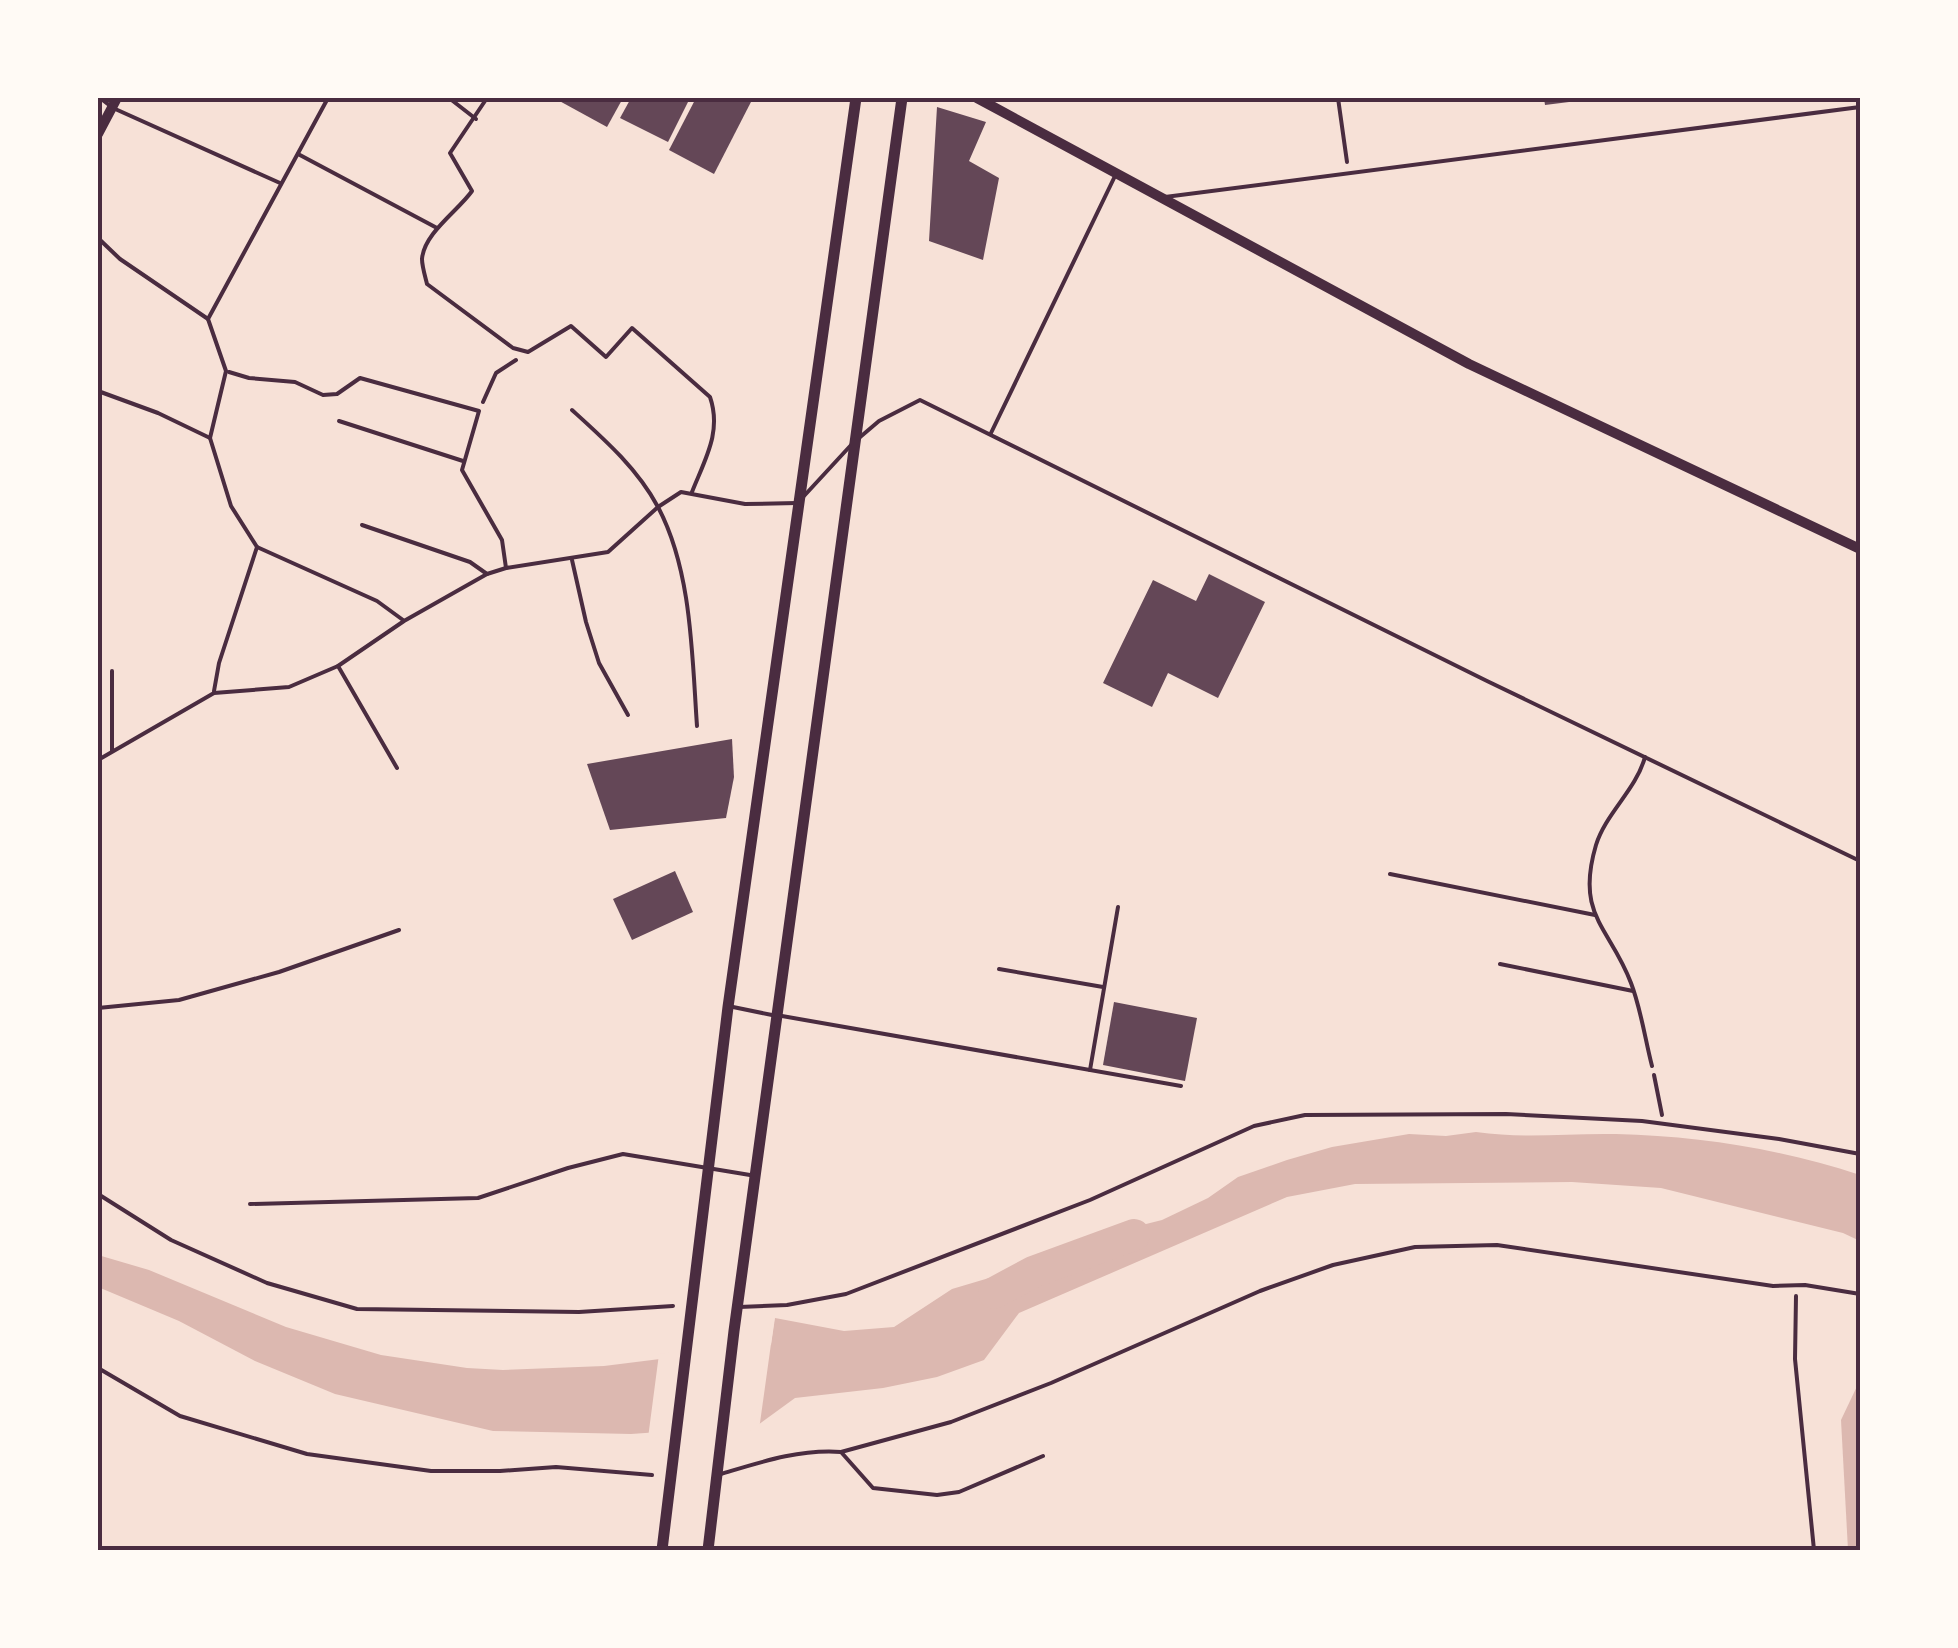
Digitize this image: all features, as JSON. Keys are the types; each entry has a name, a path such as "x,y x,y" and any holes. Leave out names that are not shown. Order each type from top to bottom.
{"main road":[{"path":"662,1550 728,1007 856,98"},
{"path":"708,1550 734,1330 902,98"}],"street":[{"path":"978,98 1469,364 1860,548"},
{"path":"98,134 115,102"}],"lane":[{"path":"100,98 280,183"},
{"path":"208,318 328,98"},
{"path":"449,98 476,119"},
{"path":"487,98 450,153 472,191 460,209 438,228 422,256 426,284 513,348 528,352 571,326 606,356 632,328 710,397 716,434 692,492"},
{"path":"1164,197 1860,107"},
{"path":"298,154 438,228"},
{"path":"990,433 1116,172"},
{"path":"98,238 120,258 208,318 226,372 210,438 231,506 257,547 377,602 404,620"},
{"path":"226,372 295,382 323,395 338,394 360,378 479,411 462,470 502,540 506,568"},
{"path":"98,391 210,438"},
{"path":"98,760 214,693 289,686 338,666 404,620 487,574 608,552 658,507 681,492 744,504 796,504 853,442 880,421 920,400 1860,861"},
{"path":"572,410 622,455 658,507 680,570 697,726"},
{"path":"339,421 462,461"},
{"path":"362,524 470,562 487,574"},
{"path":"214,693 219,663 257,547"},
{"path":"572,560 596,652 628,715"},
{"path":"338,666 397,768"},
{"path":"112,671 112,751"},
{"path":"1645,757 1640,776 1596,845 1588,898 1634,991 1652,1066"},
{"path":"1860,758 1860,770"},
{"path":"1390,874 1596,915"},
{"path":"1090,1070 1118,907"},
{"path":"98,1008 179,1000 279,972 399,930"},
{"path":"1500,964 1634,991"},
{"path":"999,968 1104,987"},
{"path":"728,1007 1181,1086"},
{"path":"738,1307 787,1305 846,1294 1090,1200 1254,1126 1306,1115 1506,1114 1664,1124 1860,1154"},
{"path":"250,1204 478,1198 623,1154 755,1176"},
{"path":"717,1471 818,1450 841,1452 952,1422 1069,1376 1260,1291 1333,1265 1415,1247 1496,1245 1772,1286 1797,1285 1860,1294"},
{"path":"841,1452 873,1488 937,1496 959,1492 1043,1456"}],"path":[{"path":"1338,98 1348,171"},
{"path":"479,411 496,373 528,352"},
{"path":"1652,1066 1664,1124"},
{"path":"98,1194 171,1240 267,1283 358,1309 579,1312 674,1306"},
{"path":"1797,1285 1795,1359 1814,1550"},
{"path":"98,1368 180,1416 307,1454 431,1471 556,1467 652,1475"}],"shaded area":[{"path":"1476,1132 1678,1138 1770,1151 1831,1166 1860,1175 1860,1241 1843,1233 1661,1188 1572,1182 1355,1184 1287,1197 1019,1313 984,1360 937,1377 795,1398 758,1425 631,1434 493,1431 335,1394 98,1287 98,1255 149,1270 286,1327 381,1355 503,1370 604,1366 771,1345 775,1318 844,1331 894,1327 952,1289 989,1278 1068,1265 1130,1228 1162,1220 1208,1198 1238,1177 1287,1160 1332,1147 1409,1134 1446,1136"},
{"path":"1860,1380 1860,1550 1848,1550 1841,1420"}],"pier":[{"path":"775,1315 759,1430 648,1438 659,1354 767,1340 771,1316"}],"building":[{"path":"554,98 623,98 607,127"},
{"path":"631,98 690,98 668,142 620,118"},
{"path":"696,98 753,98 714,174 669,150"},
{"path":"1544,98 1585,98 1585,100 1545,105"},
{"path":"937,107 986,122 969,161 999,178 983,260 929,241"},
{"path":"1209,574 1265,602 1218,698 1168,673 1152,707 1103,683 1153,580 1196,601"},
{"path":"732,739 734,777 726,818 610,830 587,764"},
{"path":"675,871 693,912 632,940 613,899"},
{"path":"1114,1002 1197,1018 1185,1081 1103,1065"}],"waterway":[{"path":"994,1293 1033,1272 1134,1235"}]}
